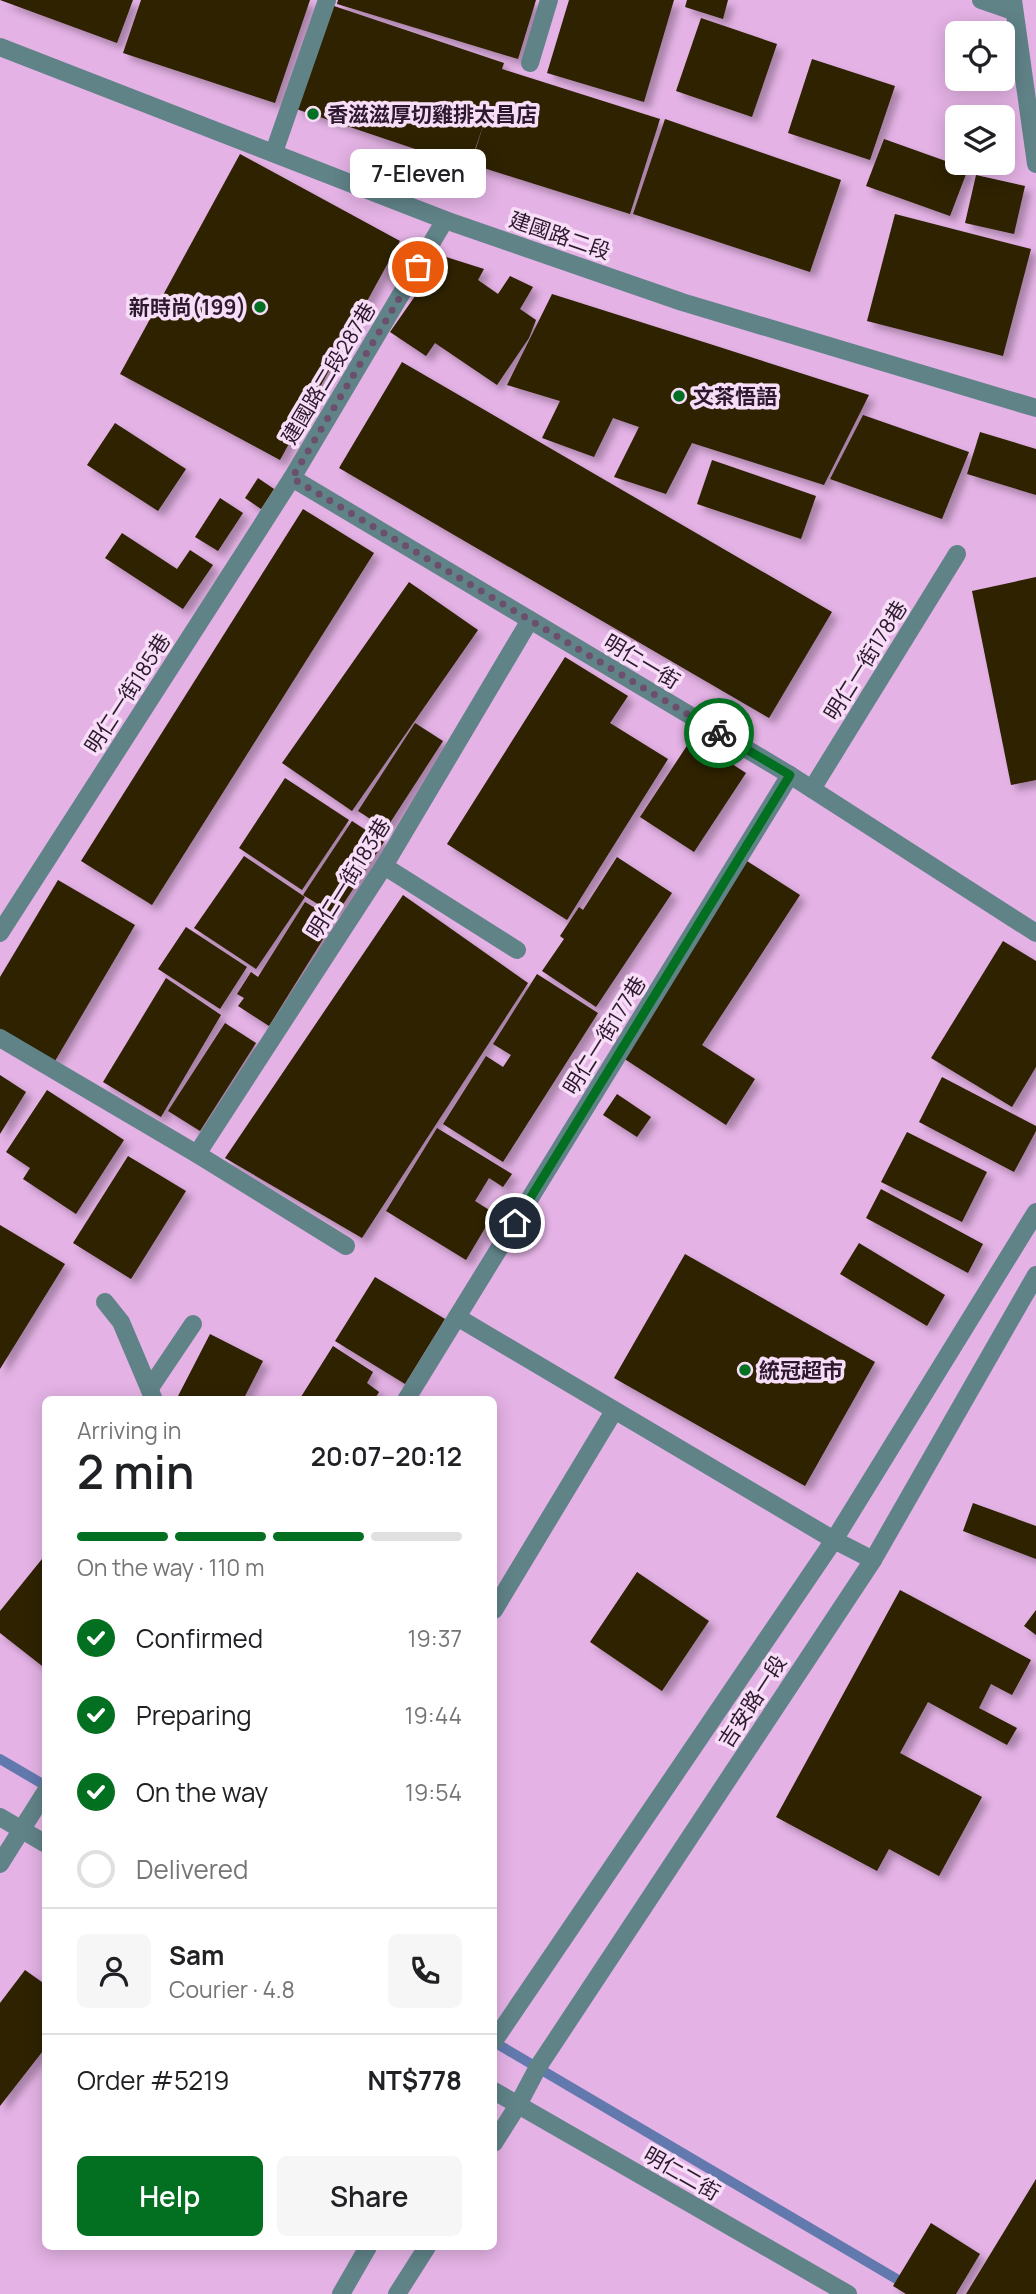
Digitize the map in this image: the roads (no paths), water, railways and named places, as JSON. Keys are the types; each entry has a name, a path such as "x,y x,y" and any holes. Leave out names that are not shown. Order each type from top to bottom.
{"street":[{"path":"274,152 327,0"},
{"path":"530,63 549,0"},
{"path":"981,0 1013,5 1036,164"},
{"name":"建國路二段","path":"0,47 446,220 682,302 1036,408"},
{"name":"建國路二段287巷","path":"292,478 446,220"},
{"name":"明仁一街","path":"292,478 790,775 1036,933"},
{"name":"明仁一街185巷","path":"0,933 292,478"},
{"name":"明仁一街178巷","path":"812,789 957,554"},
{"name":"明仁一街183巷","path":"197,1154 384,866 530,620"},
{"name":"明仁一街177巷","path":"408,1396 790,775"},
{"path":"384,866 517,950"},
{"path":"0,1038 346,1246"},
{"name":"吉安路一段","path":"497,2037 834,1540 1036,1212"},
{"name":"吉安路一段","path":"497,2138 538,2067 873,1560 1036,1275"},
{"path":"105,1302 121,1322 152,1394"},
{"path":"457,1317 834,1540 873,1560"},
{"path":"152,1394 193,1324"},
{"path":"497,1605 614,1411"},
{"path":"0,1864 42,1797"},
{"path":"0,1817 42,1842"},
{"name":"明仁二街","path":"497,2093 848,2294"},
{"path":"341,2294 367,2250"},
{"path":"397,2294 425,2250"}],"waterway":[{"path":"0,1759 42,1784"},
{"path":"497,2044 922,2294"}],"place":[{"name":"香滋滋厚切雞排太昌店","path":"313,114"},
{"name":"7-Eleven","path":"418,267"},
{"name":"新時尚(199)","path":"260,307"},
{"name":"文茶悟語","path":"679,396"},
{"name":"統冠超市","path":"745,1370"}]}
